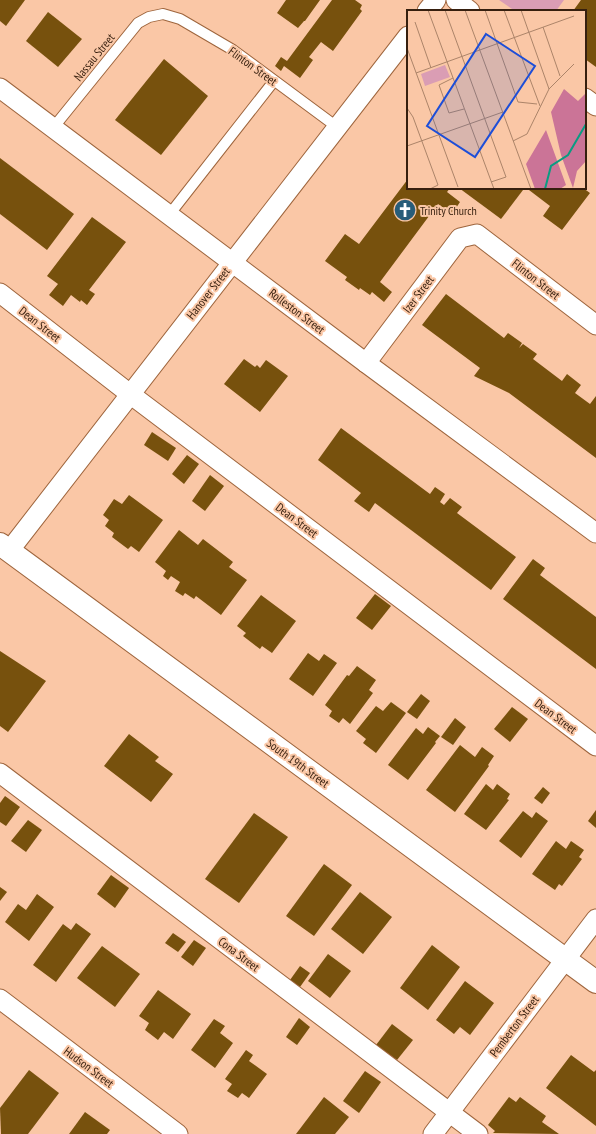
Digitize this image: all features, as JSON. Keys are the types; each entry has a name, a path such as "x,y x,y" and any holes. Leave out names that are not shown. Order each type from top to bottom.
{"street":[{"path":"428,10 436,0"},
{"path":"456,0 469,10"},
{"name":"Hanover Street","path":"5,547 130,394 407,37"},
{"name":"Rolleston Street","path":"0,88 366,363 596,532"},
{"path":"586,99 596,106"},
{"name":"Flinton Street","path":"477,234 596,325"},
{"name":"Izer Street","path":"366,363 460,238 477,234"},
{"name":"Dean Street","path":"0,293 130,394 596,746"},
{"name":"South 19th Street","path":"5,547 596,982"},
{"name":"Cona Street","path":"0,773 478,1134"},
{"name":"Pemberton Street","path":"433,1134 596,919"},
{"name":"Hudson Street","path":"0,999 178,1134"}],"lane":[{"name":"Flinton Street","path":"163,14 180,19 233,50 337,127"},
{"name":"Nassau Street","path":"53,128 138,23 149,17 163,14"},
{"path":"169,215 274,80"}],"shaded area":[{"path":"499,0 564,0 557,10 514,10"}],"building":[{"path":"0,0 25,0 6,26 0,21"},
{"path":"286,0 320,0 298,28 277,13"},
{"path":"332,0 355,0 362,5 360,9 362,11 333,51 321,42 309,57 313,60 300,78 284,66 281,71 275,66 281,57 287,61"},
{"path":"581,0 596,0 596,67 586,60 586,10 574,10"},
{"path":"48,12 82,39 58,67 26,41"},
{"path":"164,59 208,96 161,155 115,120"},
{"path":"0,158 74,214 47,250 0,214"},
{"path":"407,180 407,189 449,189 447,192 460,202 452,214 438,204 380,282 392,292 384,302 372,292 370,295 360,288 359,290 345,280 347,277 325,261 345,234 359,244"},
{"path":"460,189 523,190 501,219"},
{"path":"584,189 590,193 562,230 543,216 550,206 529,190"},
{"path":"92,217 126,242 89,290 95,294 87,305 71,295 63,306 49,295 58,284 47,276"},
{"path":"446,294 504,338 508,333 522,343 519,348 523,344 537,354 533,359 562,381 567,374 581,385 575,393 590,404 596,396 596,458 509,393 474,376 480,368 422,325"},
{"path":"244,359 255,367 257,365 260,368 266,360 288,376 260,412 224,384"},
{"path":"341,428 430,494 435,487 445,494 440,502 444,505 450,498 462,507 457,513 516,557 491,590 375,503 369,512 354,501 361,493 318,460"},
{"path":"152,432 176,448 168,461 144,445"},
{"path":"187,455 199,464 184,484 172,474"},
{"path":"210,475 224,486 205,511 192,501"},
{"path":"129,495 163,520 139,552 131,546 128,549 112,537 114,533 105,526 109,520 103,515 114,499 122,504"},
{"path":"179,530 198,545 203,539 233,562 229,567 247,580 221,615 196,596 194,599 185,593 183,596 175,591 180,582 171,576 168,580 163,576 166,571 155,562"},
{"path":"533,559 545,568 540,575 596,617 596,669 503,599"},
{"path":"375,594 391,606 372,630 356,618"},
{"path":"261,595 296,621 272,653 262,646 260,649 243,636 246,633 237,626"},
{"path":"0,651 46,681 8,732 0,726"},
{"path":"308,653 319,661 324,654 337,663 313,696 289,679"},
{"path":"357,666 376,680 369,690 373,693 350,724 343,718 339,723 329,716 332,711 325,705 347,675 349,676"},
{"path":"421,694 430,701 417,719 407,712"},
{"path":"391,702 406,713 376,753 363,743 366,739 356,731 376,706 383,711"},
{"path":"512,707 528,719 510,742 494,729"},
{"path":"455,718 466,727 453,745 441,737"},
{"path":"428,727 440,736 408,780 388,765 416,728 423,734"},
{"path":"129,734 159,757 155,761 173,774 151,802 104,766"},
{"path":"460,745 475,757 482,747 494,756 488,765 489,766 455,812 426,790"},
{"path":"486,784 493,790 497,784 510,794 507,799 509,800 486,830 464,814"},
{"path":"543,787 550,793 542,804 534,798"},
{"path":"5,796 20,807 6,826 0,822 0,803"},
{"path":"596,810 596,828 588,821"},
{"path":"523,811 532,818 536,812 548,821 521,858 499,841"},
{"path":"254,813 288,837 239,903 205,879"},
{"path":"28,820 42,830 26,852 11,841"},
{"path":"556,841 566,849 571,841 584,850 579,857 582,859 562,886 559,884 555,890 532,874"},
{"path":"324,864 352,885 314,936 286,916"},
{"path":"111,875 129,888 115,908 97,894"},
{"path":"0,887 7,892 0,901"},
{"path":"360,892 392,917 363,954 331,929"},
{"path":"37,894 54,907 29,941 5,922 18,904 26,910"},
{"path":"76,923 91,934 56,982 33,965 63,924 71,930"},
{"path":"173,933 186,942 178,952 165,943"},
{"path":"194,940 206,948 193,966 181,957"},
{"path":"432,945 460,967 428,1010 400,988"},
{"path":"102,946 140,974 115,1007 77,978"},
{"path":"328,954 351,971 330,998 308,981"},
{"path":"300,966 310,973 300,987 290,980"},
{"path":"465,981 494,1003 470,1035 460,1027 454,1034 436,1020"},
{"path":"158,990 191,1014 173,1039 164,1032 158,1040 145,1030 149,1023 139,1016"},
{"path":"299,1018 310,1027 297,1045 286,1037"},
{"path":"214,1019 225,1026 220,1033 233,1043 215,1068 191,1050"},
{"path":"392,1024 413,1040 397,1060 376,1045"},
{"path":"246,1050 253,1055 249,1061 267,1074 249,1098 242,1093 238,1098 227,1091 232,1084 225,1079"},
{"path":"571,1055 594,1072 596,1070 596,1126 546,1088"},
{"path":"29,1070 59,1093 28,1134 1,1134 0,1108"},
{"path":"365,1071 381,1082 359,1113 343,1101"},
{"path":"324,1097 349,1117 335,1134 296,1134"},
{"path":"509,1097 516,1102 520,1097 546,1116 542,1122 559,1134 493,1133 495,1131 488,1125"},
{"path":"85,1112 110,1130 107,1134 69,1134"}],"place":[{"name":"Trinity Church","path":"405,210"}]}
